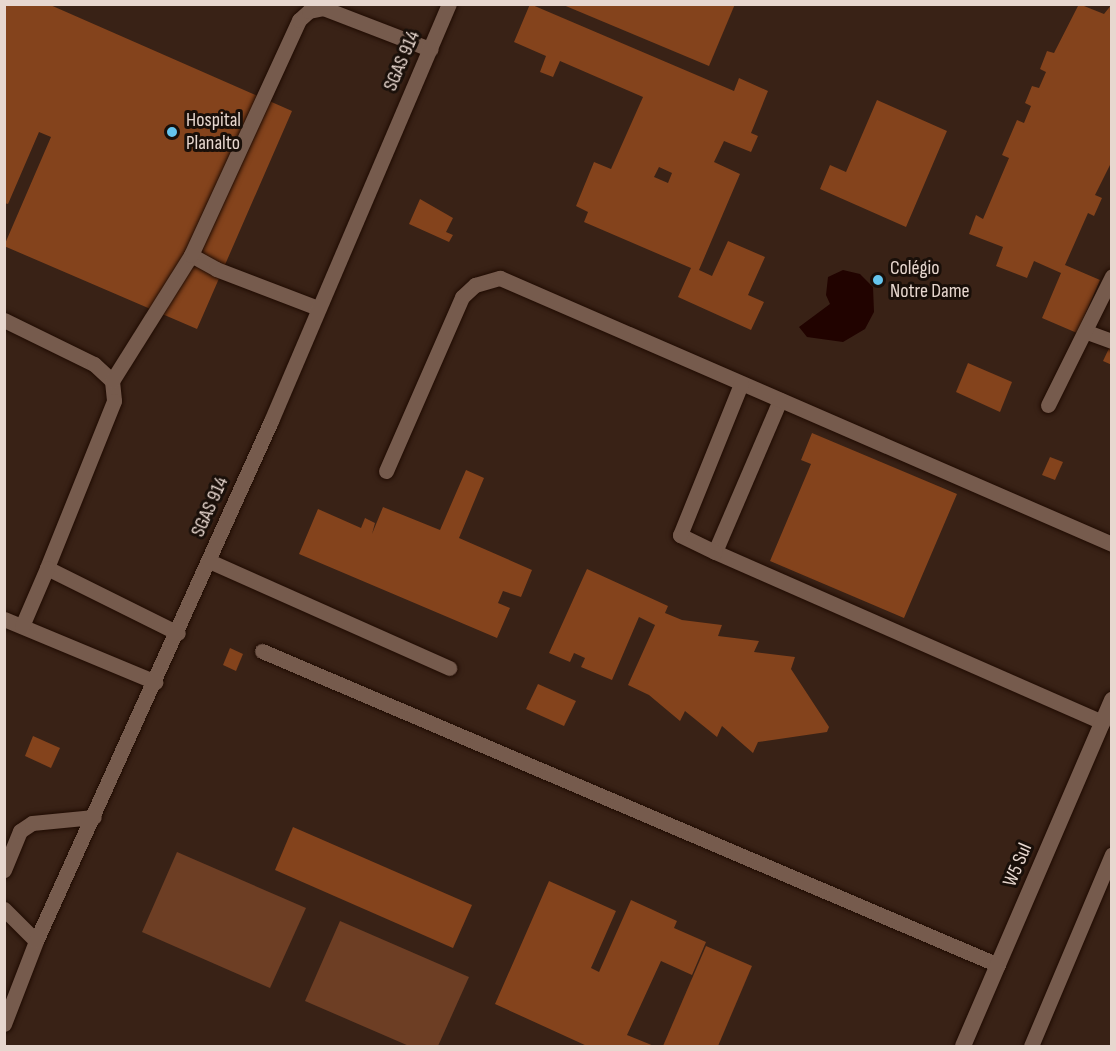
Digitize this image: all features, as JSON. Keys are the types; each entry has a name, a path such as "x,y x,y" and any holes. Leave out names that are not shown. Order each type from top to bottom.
{"main road":[{"name":"W5 Sul","path":"963,1047 1112,700"}],"lane":[{"name":"SGAS 914","path":"4,1024 8,1005 36,941 210,561 448,4"},
{"path":"22,626 114,401 112,381 191,255 299,20 309,10 323,8 430,49"},
{"path":"191,255 216,269 318,308"},
{"path":"1048,405 1087,332 1112,276"},
{"path":"386,471 462,297 486,280 500,278 1112,544"},
{"path":"4,320 94,364 112,381"},
{"path":"1087,332 1112,341"},
{"path":"741,384 680,535 1102,722"},
{"path":"715,552 780,400"},
{"path":"210,561 449,668"},
{"path":"47,568 178,633"},
{"path":"4,619 155,682"},
{"path":"262,651 998,965"},
{"path":"4,870 20,831 32,822 94,817"},
{"path":"1031,1047 1112,854"},
{"path":"4,909 36,941"}],"shaded area":[{"path":"843,270 860,274 873,287 874,312 865,329 843,342 807,337 799,327 830,304 826,295 828,277"},
{"path":"177,852 306,908 270,988 142,932"},
{"path":"340,921 469,977 438,1046 409,1046 305,1001"}],"building":[{"name":"Hospital Planalto","path":"4,4 48,4 292,111 197,329 4,246 51,137 39,132 8,204 4,203"},
{"path":"530,4 734,91 739,78 768,91 751,133 758,136 751,152 724,141 714,162 740,174 699,270 712,276 728,241 765,257 748,295 764,302 751,330 678,297 691,268 584,222 588,212 576,206 594,162 611,169 643,97 560,61 553,77 540,72 546,56 514,42","holes":["659,167 672,173 668,183 654,177"]},
{"path":"561,4 735,4 709,66"},
{"path":"1079,4 1104,14 1112,4 1112,161 1095,195 1102,198 1094,216 1088,213 1065,265 1100,280 1077,333 1042,318 1061,273 1034,261 1027,278 996,266 1003,247 969,234 976,215 983,219 1009,158 1002,155 1017,120 1024,123 1031,106 1025,103 1032,86 1039,88 1046,72 1040,69 1047,51 1054,53"},
{"path":"877,100 947,131 906,227 820,189 830,165 846,172"},
{"path":"420,199 453,218 446,232 453,235 449,242 409,224"},
{"path":"1112,342 1112,365 1103,361"},
{"path":"968,363 1012,382 1000,412 956,392"},
{"path":"812,433 957,494 904,618 770,561 811,464 801,460"},
{"path":"1050,457 1063,462 1055,480 1042,475"},
{"path":"466,470 484,478 459,538 532,570 521,597 503,591 498,603 510,608 497,638 299,554 318,509 361,528 365,518 375,523 372,534 383,507 440,530"},
{"path":"587,569 668,606 665,613 682,620 722,625 718,636 759,641 754,652 795,657 791,669 829,727 827,732 758,742 753,753 722,726 717,737 685,711 680,721 649,695 628,685 655,625 639,617 612,680 581,667 585,658 574,653 570,662 549,653"},
{"path":"230,648 243,654 236,671 223,665"},
{"path":"538,684 576,701 564,726 526,709"},
{"path":"33,736 60,748 51,768 25,756"},
{"path":"293,827 472,905 453,948 275,870"},
{"path":"549,881 616,911 591,968 599,972 631,900 677,921 674,928 706,942 692,975 661,961 627,1035 654,1046 587,1046 495,1004"},
{"path":"706,946 752,966 718,1046 663,1046"}],"place":[{"name":"Hospital Planalto","path":"172,132"},
{"name":"Colégio Notre Dame","path":"878,280"}]}
